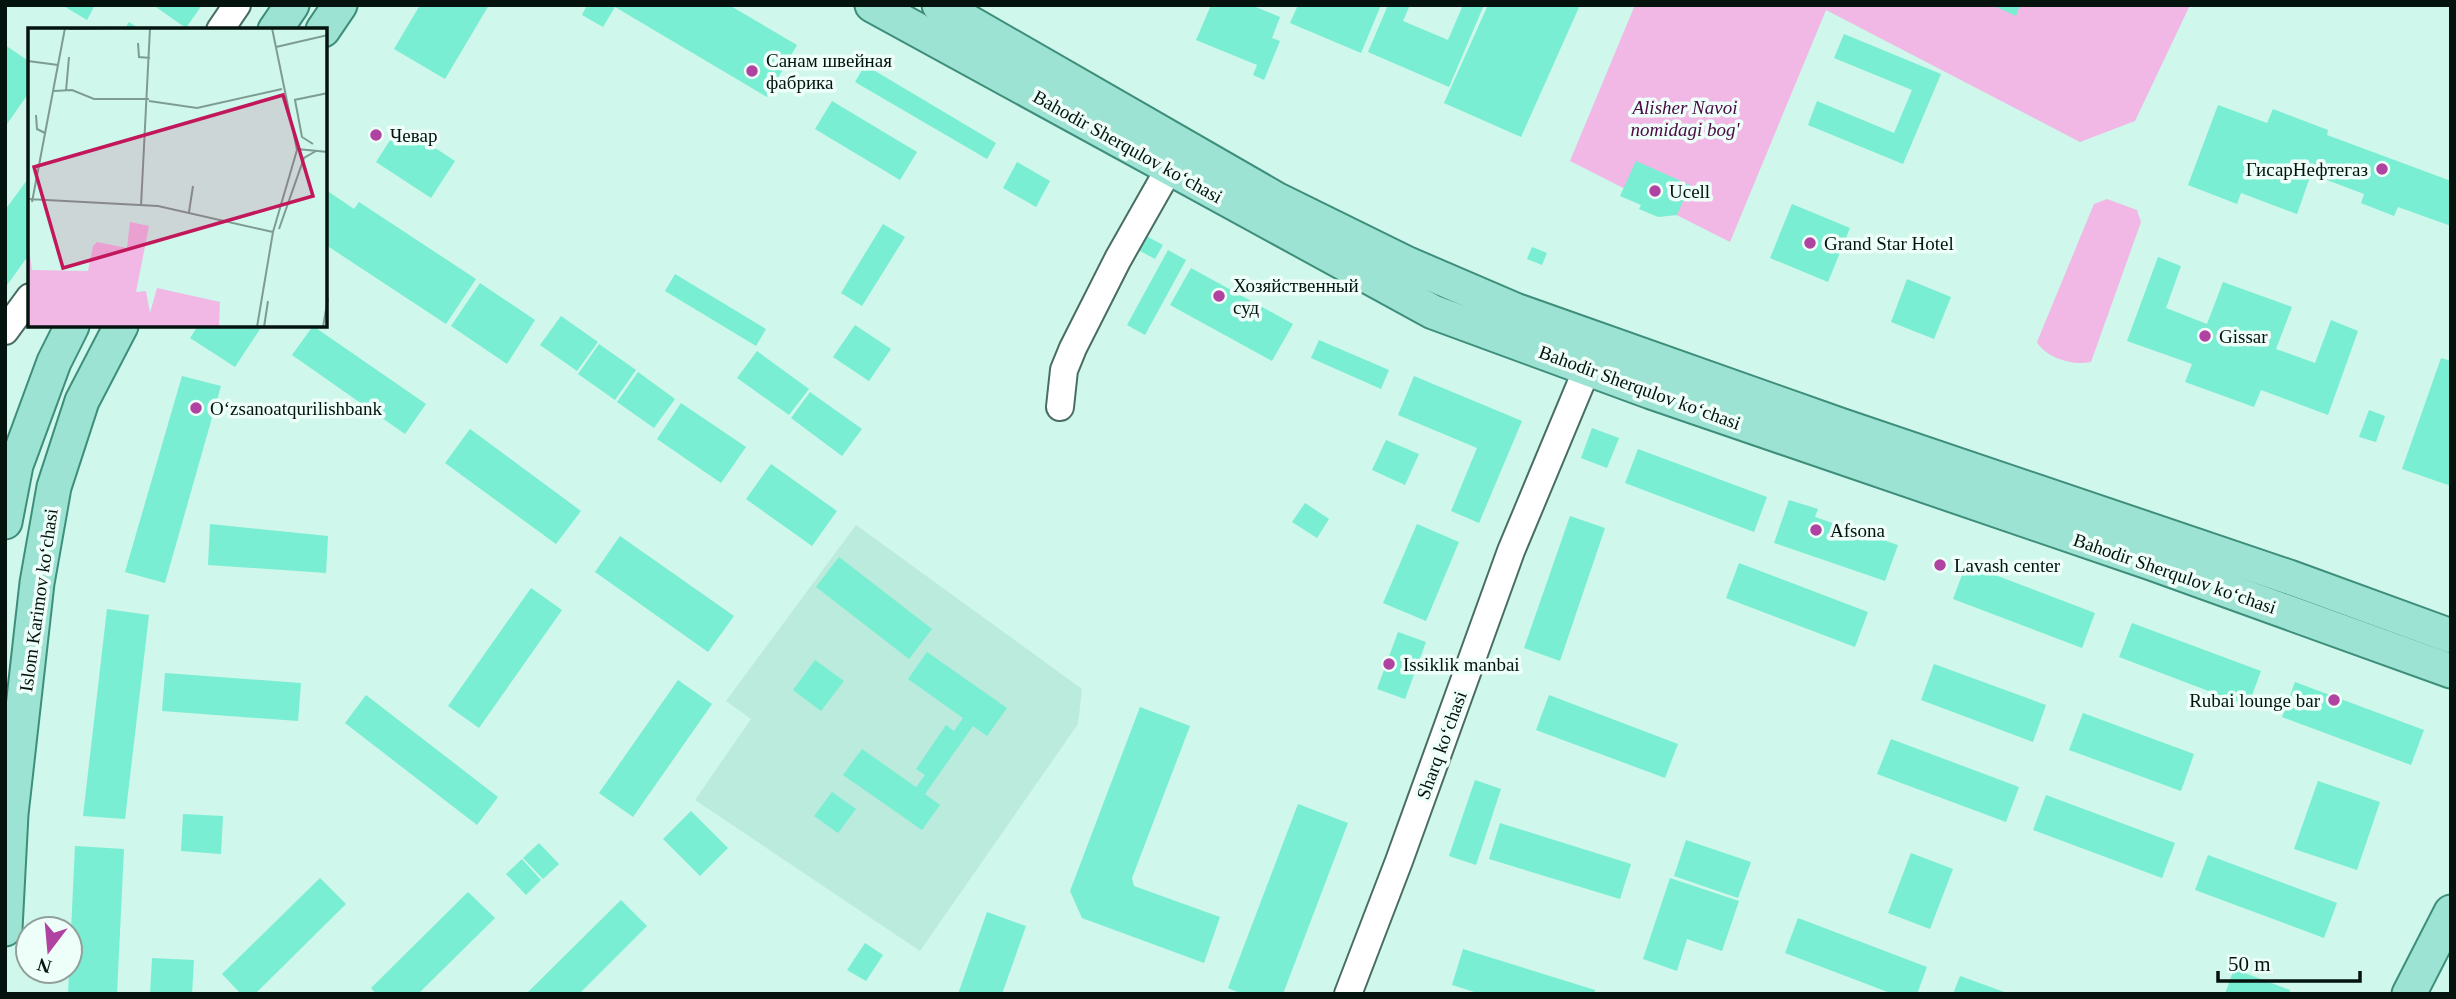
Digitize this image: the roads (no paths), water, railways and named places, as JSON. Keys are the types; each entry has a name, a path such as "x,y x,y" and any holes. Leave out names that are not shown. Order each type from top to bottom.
{"main road":[{"path":"276,28 292,5"},
{"path":"324,28 340,5"},
{"name":"Bahodir Sherqulov ko‘chasi","path":"872,5 1433,312 1593,354 2151,563 2451,671"},
{"name":"Bahodir Sherqulov ko‘chasi","path":"939,5 1276,199 1408,264 1515,310 1593,354"},
{"path":"5,522 10,470 54,362 72,327"},
{"name":"Islom Karimov ko‘chasi","path":"5,929 8,816 37,583 54,487 82,401 120,327"},
{"name":"Bahodir Sherqulov ko‘chasi","path":"1657,378 2289,577 2451,636"},
{"path":"2409,994 2451,912"}],"street":[{"path":"221,28 237,5"},
{"path":"1060,407 1064,370 1073,348 1118,259 1169,169"},
{"path":"5,331 28,300"},
{"name":"Sharq ko‘chasi","path":"1348,994 1511,551 1593,354"}],"place":[{"name":"Санам швейная фабрика","path":"752,71"},
{"name":"Чевар","path":"376,135"},
{"name":"ГисарНефтегаз","path":"2382,169"},
{"name":"Ucell","path":"1655,191"},
{"name":"Grand Star Hotel","path":"1810,243"},
{"name":"Хозяйственный суд","path":"1219,296"},
{"name":"Gissar","path":"2205,336"},
{"name":"Oʻzsanoatqurilishbank","path":"196,408"},
{"name":"Afsona","path":"1816,530"},
{"name":"Lavash center","path":"1940,565"},
{"name":"Issiklik manbai","path":"1389,664"},
{"name":"Rubai lounge bar","path":"2334,700"}],"park label":[{"name":"Alisher Navoi nomidagi bog'","path":"1685,118"}]}
